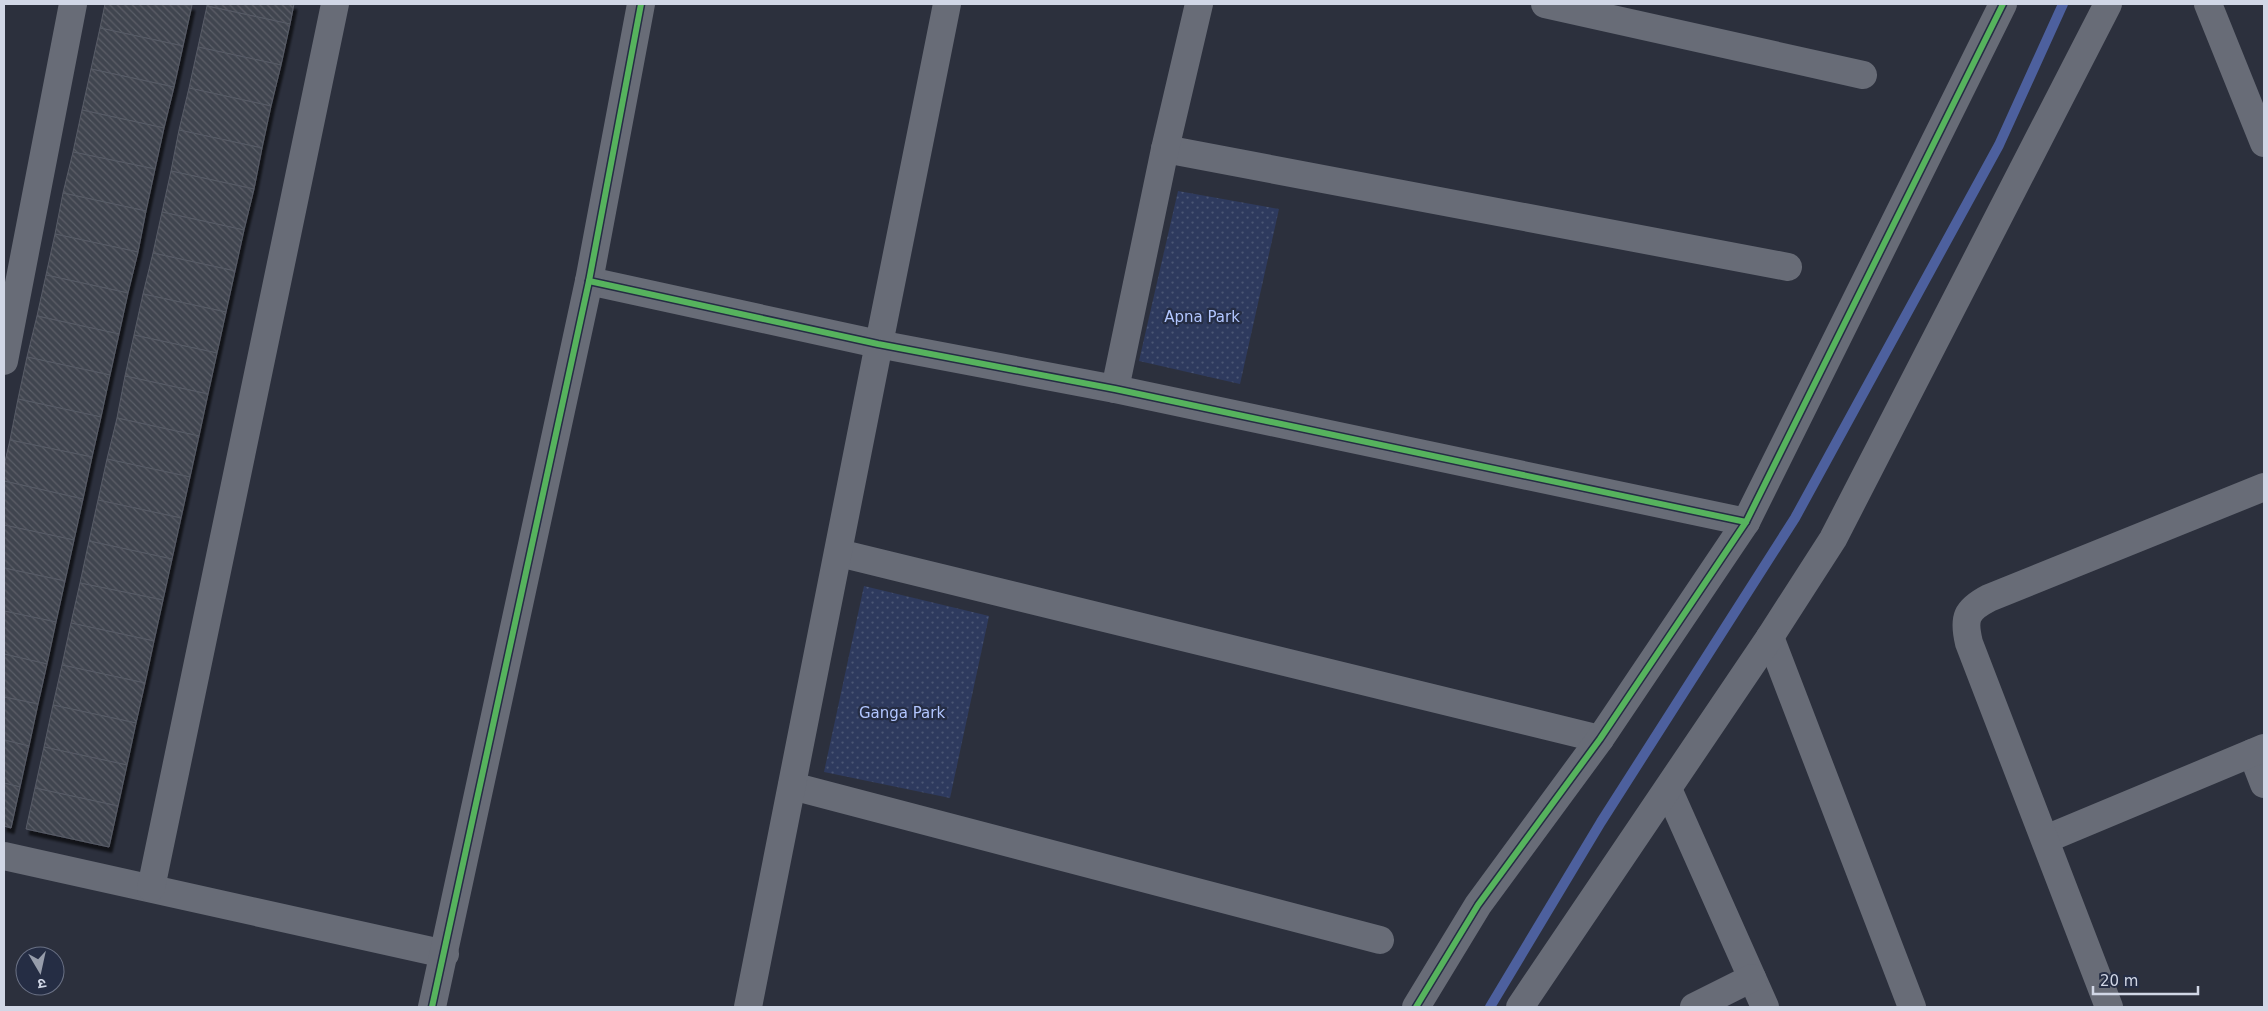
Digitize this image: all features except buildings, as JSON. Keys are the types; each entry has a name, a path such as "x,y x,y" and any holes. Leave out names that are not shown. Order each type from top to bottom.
{"street":[{"path":"4,361 73,4"},
{"path":"151,888 335,4"},
{"path":"432,1007 445,954 589,281 641,4"},
{"path":"748,1007 839,553 878,344 947,4"},
{"path":"1115,389 1165,149 1199,4"},
{"path":"1545,4 1863,75"},
{"path":"1416,1007 1478,905 1600,739 1746,522 2003,4"},
{"path":"1520,1007 1770,637 1833,538 2108,4"},
{"path":"2208,4 2256,98 2264,143"},
{"path":"1165,149 1788,267"},
{"path":"589,281 878,344 1115,389 1746,522"},
{"path":"2109,1007 1969,642 1966,620 1970,611 1989,598 2264,487"},
{"path":"839,553 1600,739"},
{"path":"1770,637 1912,1007"},
{"path":"2046,839 2258,750 2264,784"},
{"path":"792,786 1380,940"},
{"path":"1668,789 1765,1007"},
{"path":"4,856 445,954"},
{"path":"1694,1007 1752,978"}],"green space":[{"name":"Apna Park","path":"1178,191 1279,209 1240,384 1139,361"},
{"name":"Ganga Park","path":"864,586 989,616 950,798 824,772"}],"waterway":[{"path":"1490,1007 1601,822 1795,518 1999,145 2063,4"}],"cycle path":[{"path":"432,1007 589,281 641,4"},
{"path":"1416,1007 1478,905 1600,739 1746,522 2003,4"},
{"path":"589,281 878,344 1115,389 1746,522"}]}
